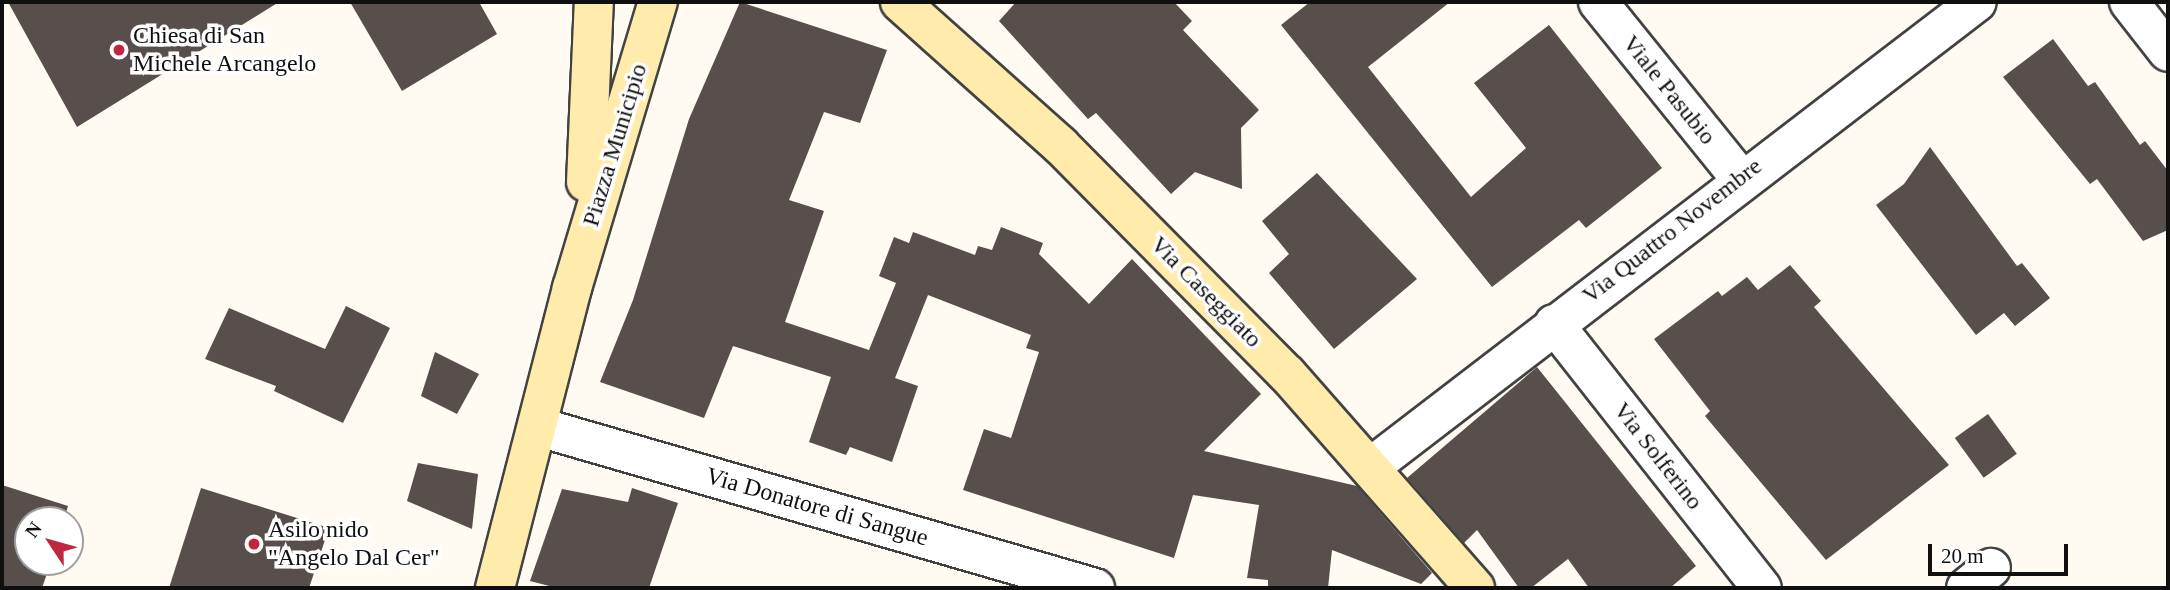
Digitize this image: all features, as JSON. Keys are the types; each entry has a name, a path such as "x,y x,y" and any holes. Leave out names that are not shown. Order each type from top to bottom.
{"street":[{"name":"Piazza Municipio","path":"572,288 591,145 594,2"},
{"name":"Piazza Municipio","path":"495,588 539,427 572,288 658,2"},
{"name":"Viale Pasubio","path":"1598,2 1740,178"},
{"name":"Via Quattro Novembre","path":"1372,466 1740,178 1977,2"},
{"path":"2129,2 2168,52"},
{"name":"Via Caseggiato","path":"901,6 1060,145 1372,466 1475,588"},
{"name":"Via Solferino","path":"1554,324 1762,588"},
{"name":"Via Donatore di Sangue","path":"539,427 1095,588"}],"building":[{"name":"Chiesa di San Michele Arcangelo","path":"8,2 279,2 77,127"},
{"path":"350,2 479,2 497,34 402,91"},
{"path":"740,2 887,50 860,123 824,112 789,200 824,211 785,322 869,350 896,283 879,276 894,237 909,243 913,232 975,255 978,246 992,250 1001,227 1043,243 1039,254 1089,304 1132,259 1261,394 1204,451 1357,486 1432,573 1421,584 1332,550 1328,588 1268,588 1268,580 1247,578 1259,505 1193,495 1174,558 963,490 984,429 1011,438 1039,352 1026,348 1031,335 928,295 895,378 918,386 892,462 850,447 846,455 809,442 831,377 733,346 704,418 600,382 633,300 689,119"},
{"path":"1016,2 1174,2 1192,21 1183,30 1259,110 1241,128 1242,189 1195,172 1171,194 1096,113 1088,119 999,21"},
{"path":"1310,2 1450,2 1368,67 1471,197 1526,148 1474,83 1549,25 1662,168 1586,228 1579,220 1492,287 1281,25"},
{"path":"2053,39 2088,86 2095,82 2140,145 2145,141 2168,171 2168,230 2143,241 2097,179 2090,184 2003,77"},
{"path":"1930,147 2017,266 2022,263 2050,298 2015,326 2004,313 1976,335 1876,205 1904,184"},
{"path":"1317,173 1417,279 1334,349 1269,273 1289,254 1262,221"},
{"path":"1790,265 1821,301 1814,307 1949,465 1826,560 1705,416 1710,411 1654,339 1718,291 1722,296 1747,277 1758,290"},
{"path":"346,306 390,328 343,423 274,391 276,386 205,359 229,308 325,349"},
{"path":"435,352 479,374 457,414 421,396"},
{"path":"1537,367 1696,566 1670,588 1589,588 1568,559 1531,588 1519,588 1477,530 1464,543 1407,478"},
{"path":"1988,414 2017,454 1984,478 1955,438"},
{"path":"418,463 478,474 472,529 407,501"},
{"path":"2,485 68,506 14,506 14,576 46,576 42,588 2,588"},
{"name":"Asilo nido \"Angelo Dal Cer\"","path":"201,488 329,528 309,588 169,588"},
{"path":"632,488 678,503 649,588 557,588 530,581 562,489 628,502"}],"place":[{"name":"Chiesa di San Michele Arcangelo","path":"119,50"},
{"name":"Asilo nido \"Angelo Dal Cer\"","path":"254,544"}]}
